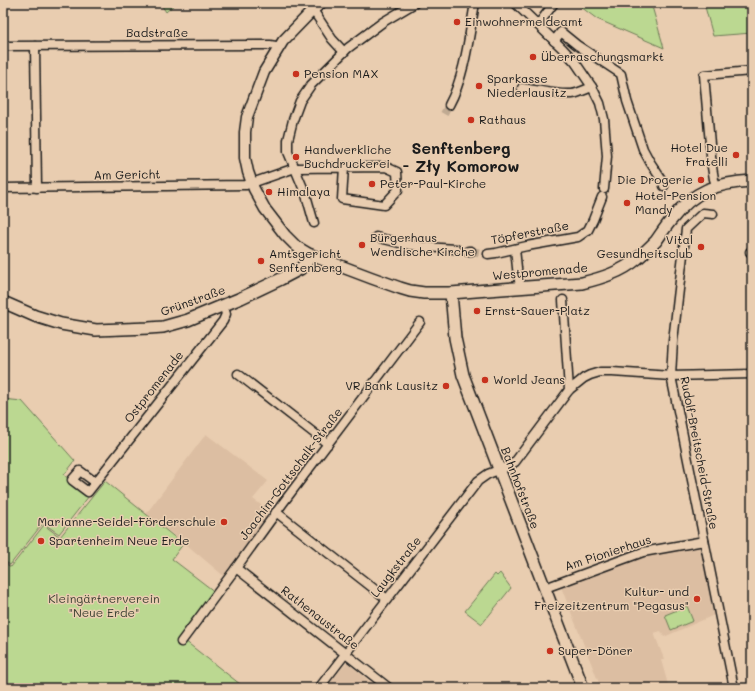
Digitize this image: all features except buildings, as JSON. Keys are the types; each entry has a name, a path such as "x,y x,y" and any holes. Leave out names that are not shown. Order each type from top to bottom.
{"main road":[{"name":"Westpromenade","path":"311,255 400,288 424,293 451,294 582,283 602,278 622,270 638,258 656,241 671,219 685,204 700,193 716,186 752,181"},
{"name":"Grünstraße","path":"3,302 35,316 61,324 96,330 163,327 188,320 241,298 300,269 311,255"},
{"name":"Bahnhofstraße","path":"451,294 455,338 463,375 583,688"}],"street":[{"path":"311,255 296,246 285,235 265,209 248,172 245,158 245,132 247,117 264,72 285,39 321,3"},
{"path":"314,223 306,195 288,152 288,140 300,101 311,85 344,52 383,22 415,3"},
{"path":"449,105 456,96 475,3"},
{"name":"Töpferstraße","path":"488,254 578,236 588,230 603,193 607,156 604,119 600,103 592,87 575,62 515,3"},
{"path":"538,25 554,3"},
{"path":"313,10 332,38 344,52"},
{"path":"554,41 561,32 577,45 621,74 627,101 643,149 664,186"},
{"name":"Badstraße","path":"3,46 270,45 279,48"},
{"path":"36,46 37,188"},
{"path":"716,186 712,167 704,74 752,71"},
{"path":"522,88 561,94 572,94 592,87"},
{"name":"Am Gericht","path":"3,188 246,185 294,168 344,167 386,167 397,172 398,190 384,205 342,199 344,167"},
{"name":"Rudolf-Breitscheid-Straße","path":"713,214 703,214 686,229 672,341 671,376 734,688"},
{"path":"376,236 404,244 422,247 456,249"},
{"path":"515,249 518,277 521,287"},
{"path":"563,300 569,390"},
{"name":"Ostpromenade","path":"95,482 223,321 226,314 223,305"},
{"name":"Joachim-Gottschalk-Straße","path":"181,642 276,512 420,322"},
{"name":"Laugkstraße","path":"319,688 478,481 488,474 515,462 569,390 584,378 600,372 624,372 671,376 752,374"},
{"path":"238,374 328,444"},
{"path":"276,512 387,599"},
{"name":"Am Pionierhaus","path":"545,588 643,552 704,540"},
{"name":"Rathenaustraße","path":"236,568 389,688"}],"shaded area":[{"path":"752,258 752,294 749,294 750,259"},
{"path":"206,434 268,481 253,499 264,507 267,516 225,577 187,545 146,514"},
{"path":"699,547 701,551 714,615 664,637 661,631 654,633 664,659 661,660 669,688 601,688 561,587 639,558"},
{"path":"347,662 377,688 326,688"}],"green space":[{"path":"160,3 176,3 166,12"},
{"path":"577,3 651,3 664,48 597,19"},
{"path":"704,3 752,3 752,33 713,36"},
{"path":"3,399 22,401 75,461 64,475 89,496 59,534 43,523 10,565 3,560"},
{"name":"Kleingärtnerverein \"Neue Erde\"","path":"105,481 183,544 172,559 215,592 180,637 245,688 10,688 3,684 3,562 11,567 44,525 60,537"},
{"path":"500,573 511,588 482,624 465,611 495,574 497,576"},
{"path":"687,606 693,621 671,630 665,615"}],"tunnel":[{"path":"444,114 449,105"},
{"path":"471,251 488,254"}],"place":[{"name":"Einwohnermeldeamt","path":"457,22"},
{"name":"Überraschungsmarkt","path":"533,57"},
{"name":"Pension MAX","path":"296,74"},
{"name":"Sparkasse Niederlausitz","path":"479,86"},
{"name":"Rathaus","path":"471,120"},
{"name":"Hotel Due Fratelli","path":"736,155"},
{"name":"Handwerkliche Buchdruckerei","path":"296,157"},
{"name":"Die Drogerie","path":"701,180"},
{"name":"Peter-Paul-Kirche","path":"372,184"},
{"name":"Himalaya","path":"269,192"},
{"name":"Hotel-Pension Mandy","path":"627,203"},
{"name":"Bürgerhaus Wendische Kirche","path":"362,245"},
{"name":"Vital Gesundheitsclub","path":"701,247"},
{"name":"Amtsgericht Senftenberg","path":"261,261"},
{"name":"Ernst-Sauer-Platz","path":"477,311"},
{"name":"World Jeans","path":"485,380"},
{"name":"VR Bank Lausitz","path":"446,386"},
{"name":"Marianne-Seidel-Förderschule","path":"224,522"},
{"name":"Spartenheim Neue Erde","path":"41,541"},
{"name":"Kultur- und Freizeitzentrum \"Pegasus\"","path":"697,599"},
{"name":"Super-Döner","path":"550,651"}],"district":[{"name":"Senftenberg - Zły Komorow","path":"461,157"}]}
